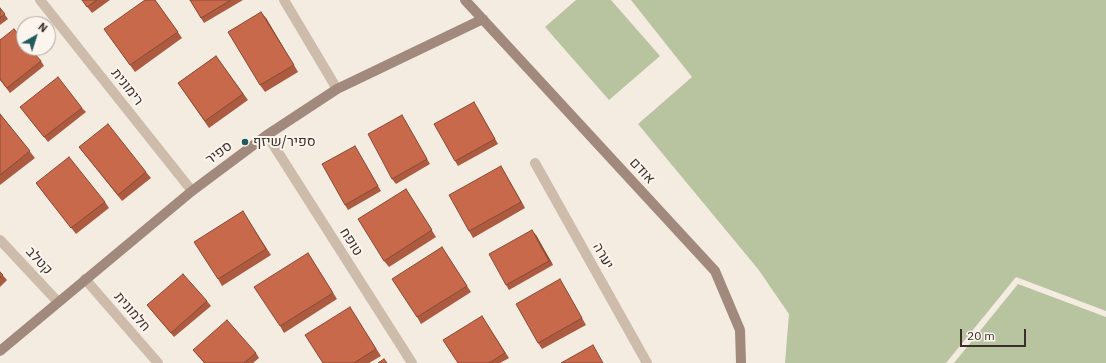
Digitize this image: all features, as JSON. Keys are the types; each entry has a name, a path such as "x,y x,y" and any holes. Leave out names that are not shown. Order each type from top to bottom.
{"street":[{"name":"רימונית","path":"40,0 192,191"},
{"path":"284,0 338,89"},
{"name":"אודם","path":"466,0 715,271 740,330 740,363"},
{"name":"ספיר","path":"0,351 192,191 268,135 338,89 483,19"},
{"name":"טופח","path":"268,135 412,363"},
{"name":"יערה","path":"535,163 647,363"},
{"name":"קטלב","path":"0,240 58,302"},
{"name":"חלמונית","path":"85,279 158,363"}],"green space":[{"path":"576,0 611,0 660,56 609,100 545,27"},
{"path":"631,0 1106,0 1106,311 1016,277 946,363 785,363 789,314 758,269 638,124 692,77"},
{"path":"1018,284 1106,317 1106,363 954,363"}],"building":[{"path":"82,0 97,0 87,7"},
{"path":"145,0 155,0 178,32 130,65 104,29"},
{"path":"190,0 231,0 201,18"},
{"path":"0,8 5,14 0,18"},
{"path":"261,12 294,65 260,85 228,32"},
{"path":"14,29 16,31 16,56 37,56 41,61 7,88 0,79 0,40"},
{"path":"216,56 243,94 205,121 178,83"},
{"path":"58,77 82,108 44,137 20,107"},
{"path":"474,102 495,139 455,161 434,124"},
{"path":"0,114 30,151 0,175"},
{"path":"402,115 427,159 392,179 368,134"},
{"path":"108,124 146,172 118,195 79,147"},
{"path":"355,146 378,186 345,205 322,164"},
{"path":"69,157 105,202 71,228 36,183"},
{"path":"501,166 521,202 469,231 449,195"},
{"path":"406,189 432,230 384,261 358,219"},
{"path":"243,211 266,249 218,279 194,242"},
{"path":"532,230 549,261 506,285 489,254"},
{"path":"442,247 467,286 417,317 392,279"},
{"path":"308,253 333,293 280,326 254,287"},
{"path":"183,274 207,301 171,333 147,305"},
{"path":"560,279 582,318 538,343 516,304"},
{"path":"350,307 376,349 354,363 323,363 305,335"},
{"path":"482,316 505,353 489,363 458,363 443,340"},
{"path":"227,320 256,353 244,363 205,363 193,350"},
{"path":"593,345 603,363 561,363"},
{"path":"384,359 387,363 378,363"}],"place":[{"name":"ספיר/שיזף","path":"245,142"}]}
